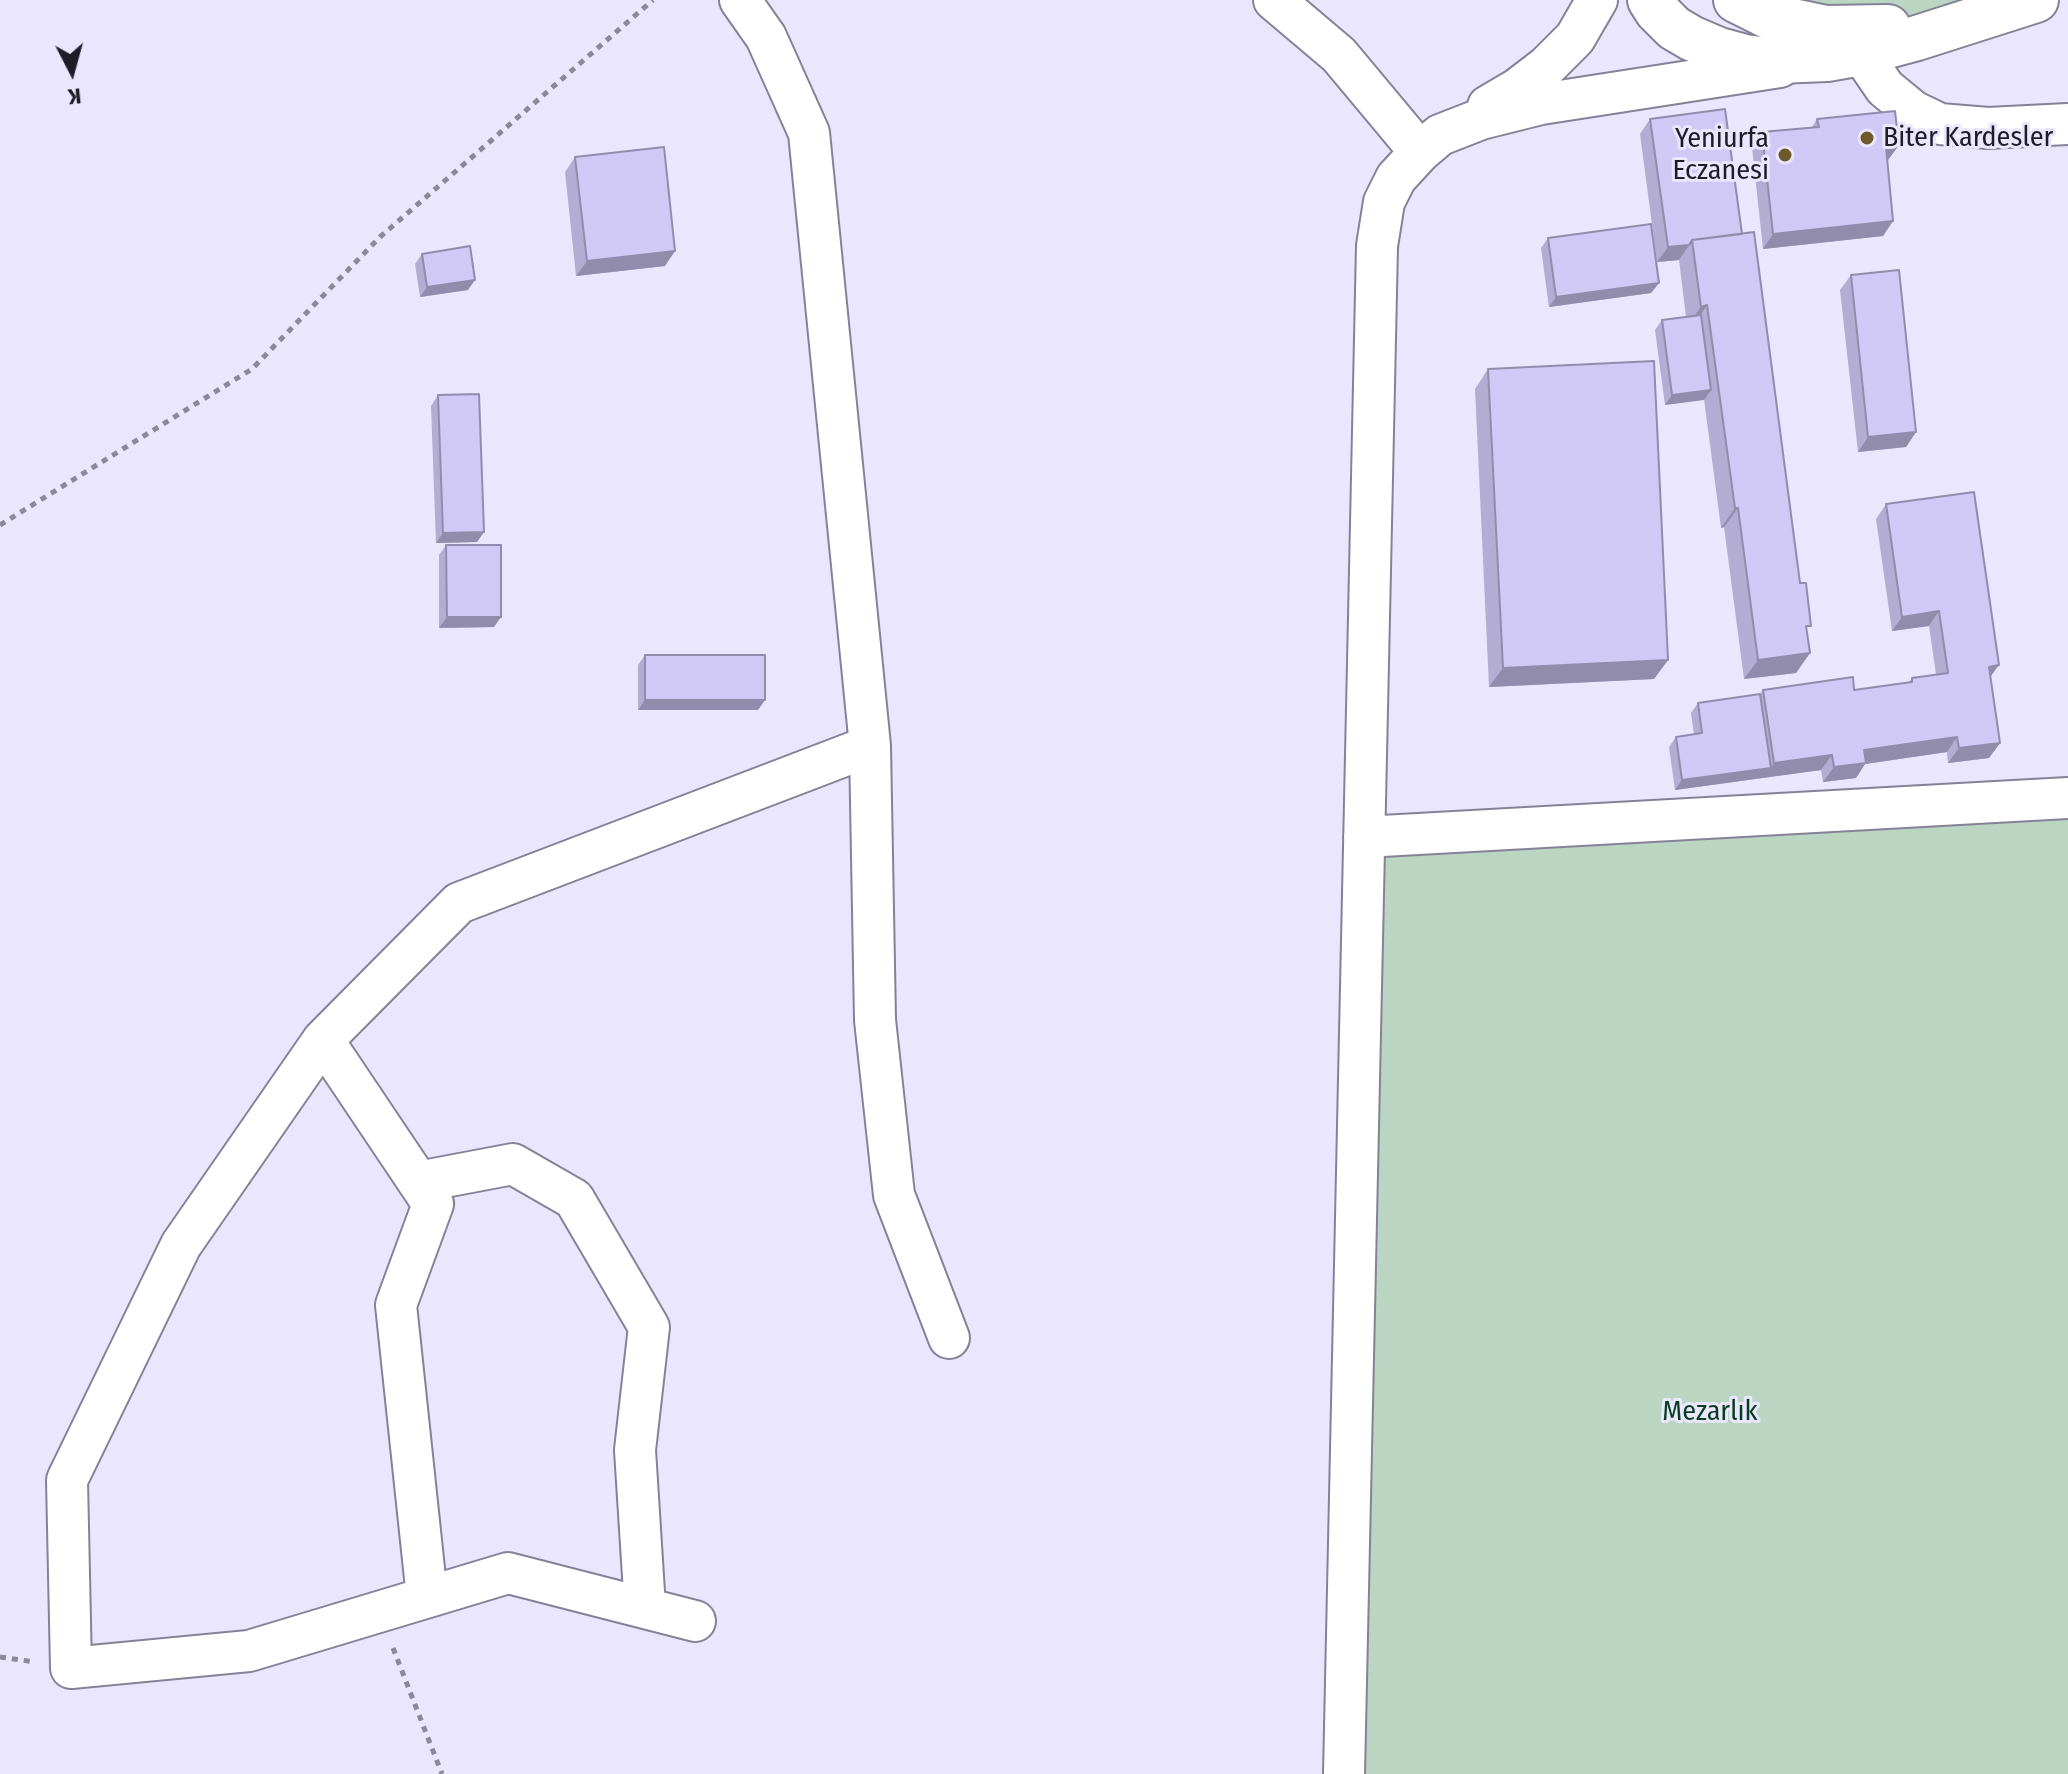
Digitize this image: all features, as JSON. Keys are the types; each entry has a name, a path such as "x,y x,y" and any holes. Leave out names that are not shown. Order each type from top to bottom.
{"main road":[{"path":"1650,0 1674,28 1691,38 1745,57 1778,61 1844,56 1917,38 2036,0"},
{"path":"1736,0 1768,16 1826,28 1863,28 1918,24 2015,0"}],"street":[{"path":"740,0 766,37 809,133 870,746 875,1020 894,1195 949,1338"},
{"path":"1274,0 1339,55 1430,144"},
{"path":"1344,1774 1377,246 1384,202 1396,178 1430,144 1517,89 1547,66 1575,38 1597,0"},
{"path":"1430,144 1481,119 1541,104 1844,56 1913,111 1940,124 1988,128 2068,124"},
{"path":"695,1621 508,1573 249,1651 71,1668 67,1480 181,1245 323,1040 459,903 870,746"},
{"path":"1364,837 2068,798"},
{"path":"323,1040 433,1204 396,1305 427,1597"},
{"path":"418,1182 513,1164 574,1199 649,1327 635,1450 645,1608"}],"path":[{"path":"0,525 252,369 380,237 653,0"},
{"path":"379,1612 442,1774"}],"green space":[{"path":"1736,0 2015,0 1918,24"},
{"name":"Mezarlık","path":"2068,798 2068,1774 1344,1774 1364,837"}],"building":[{"path":"1725,109 1742,234 1692,240 1689,245 1668,247 1650,119"},
{"path":"1895,111 1899,145 1886,147 1893,221 1773,234 1762,132 1819,127 1817,119"},
{"path":"664,147 675,251 587,261 575,157"},
{"path":"1651,224 1659,283 1556,297 1548,238"},
{"path":"1754,232 1800,583 1806,583 1811,626 1806,626 1810,653 1758,660 1707,305 1701,307 1692,240"},
{"path":"470,246 475,280 427,287 422,254"},
{"path":"1899,270 1916,432 1868,437 1851,275"},
{"path":"1701,315 1711,390 1672,395 1662,320"},
{"path":"1654,361 1668,660 1503,668 1488,369"},
{"path":"479,394 484,532 443,533 438,395"},
{"path":"1974,492 1999,665 1989,667 2000,743 1959,748 1957,737 1864,750 1866,763 1834,767 1832,755 1774,763 1763,690 1853,677 1854,690 1912,682 1912,678 1948,673 1939,611 1902,617 1886,504"},
{"path":"446,545 501,545 501,617 447,617"},
{"path":"645,655 765,655 765,700 645,700"},
{"path":"1760,694 1771,768 1682,780 1676,737 1702,733 1698,703"}],"place":[{"name":"Biter Kardesler","path":"1867,138"},
{"name":"Yeniurfa Eczanesi","path":"1785,155"}]}
